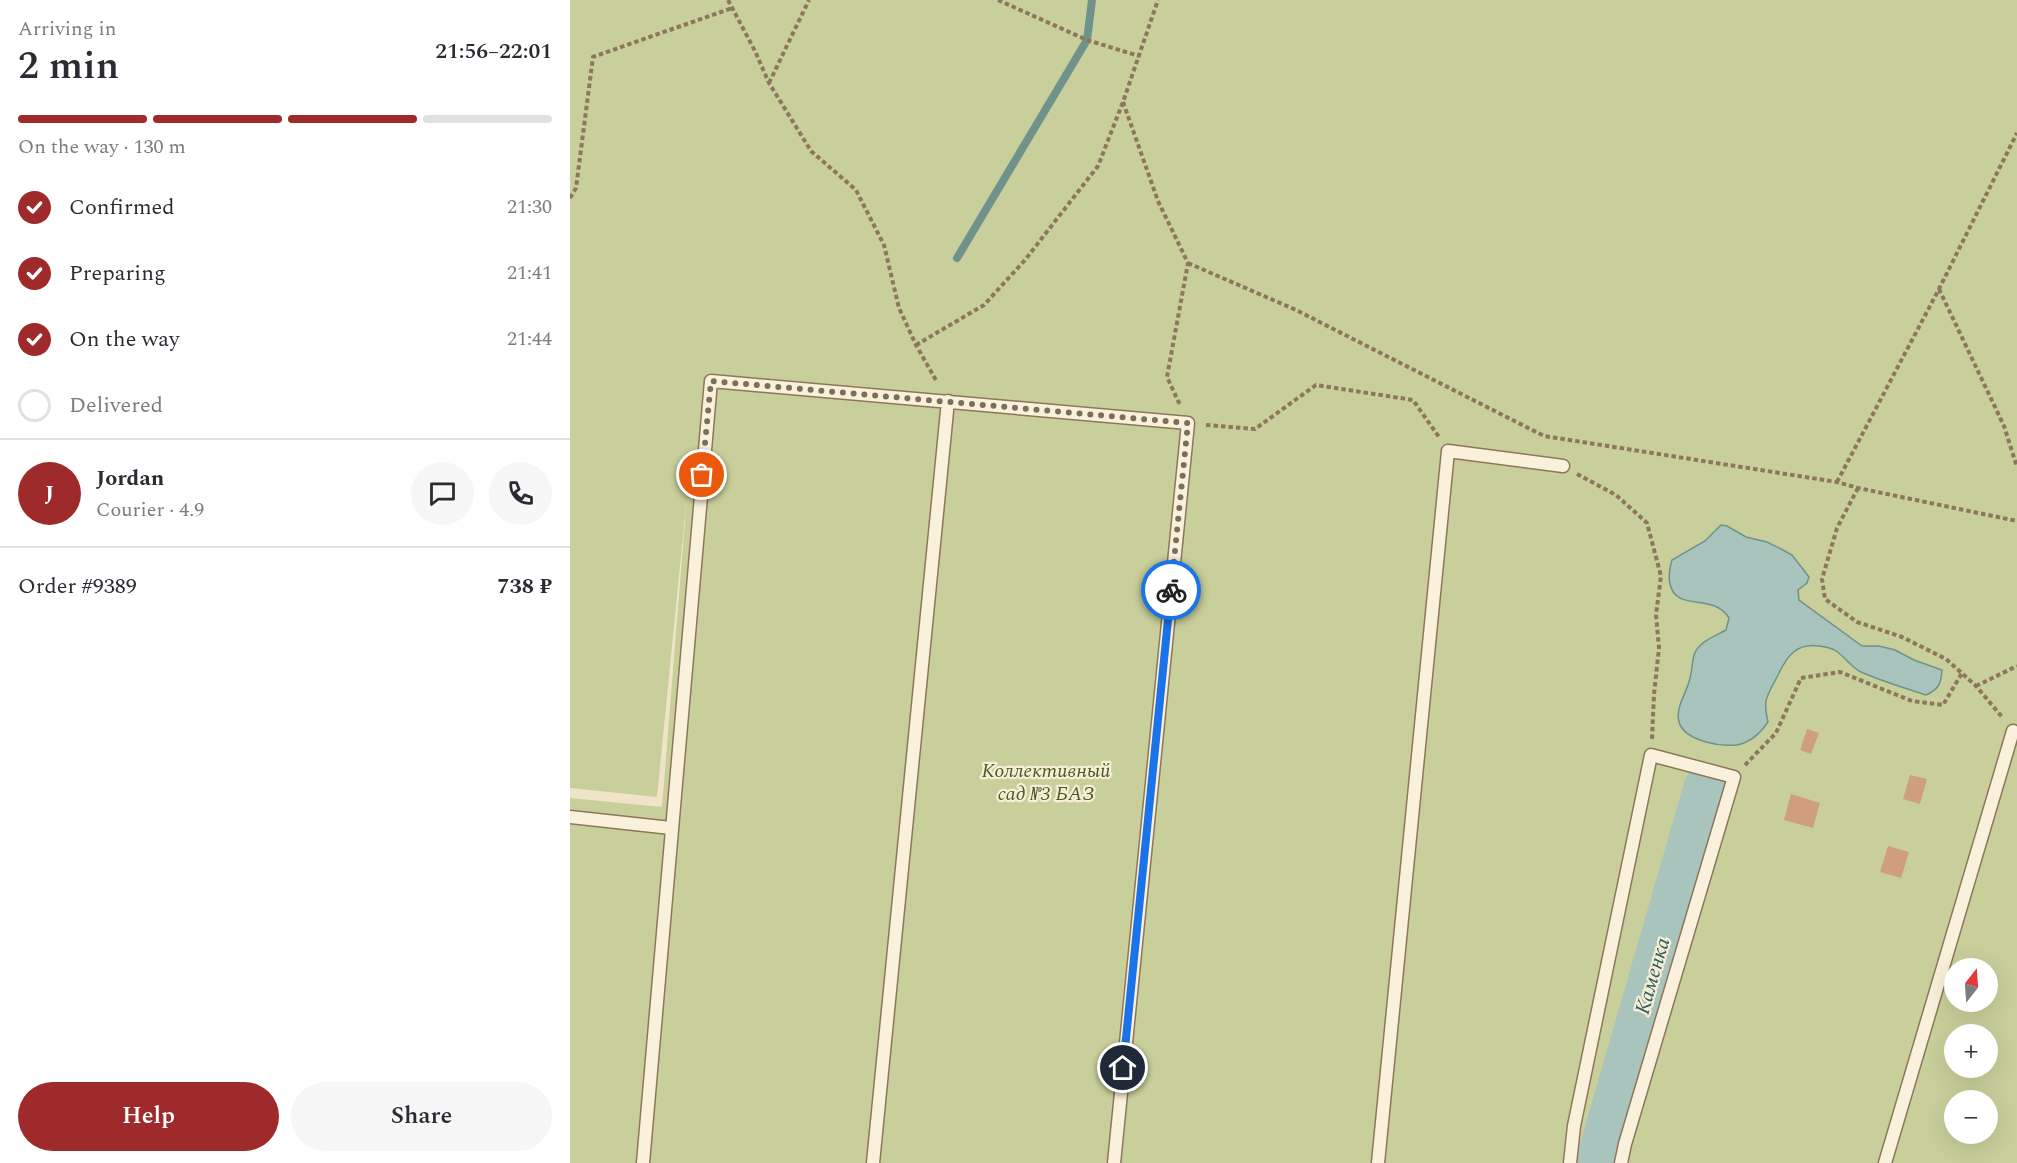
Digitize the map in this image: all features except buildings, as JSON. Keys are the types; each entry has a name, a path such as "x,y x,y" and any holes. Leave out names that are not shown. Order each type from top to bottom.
{"lane":[{"path":"643,1163 711,381 1188,423 1114,1163"},
{"path":"873,1163 948,401"},
{"path":"1378,1163 1448,451 1563,466"},
{"path":"1885,1163 2013,731"},
{"path":"1570,1163 1574,1126 1651,755 1734,777 1621,1163"},
{"path":"570,817 671,828"}],"path":[{"path":"728,0 769,83 811,151 856,190 884,245 900,308 916,345 948,401"},
{"path":"769,83 809,0"},
{"path":"998,0 1087,40 1139,56"},
{"path":"916,345 984,304 1025,260 1098,166 1124,102 1158,0"},
{"path":"570,198 576,188 593,57 732,8"},
{"path":"1124,102 1158,201 1188,263 1167,377 1188,423 1255,429 1316,385 1413,400 1448,451"},
{"path":"1837,482 2017,133"},
{"path":"1188,263 1296,310 1545,436 1837,482 2017,521"},
{"path":"1939,288 2004,426 2017,467"},
{"path":"1563,466 1616,495 1647,523 1661,576 1656,615 1659,648 1651,755"},
{"path":"1858,488 1837,528 1822,579 1825,599 1857,622 1902,637 1946,659 1976,686 2013,731"},
{"path":"1976,686 2017,666"},
{"path":"1734,777 1776,733 1801,678 1840,672 1912,701 1944,705 1962,673"}],"green space":[{"name":"Коллективный сад №3 БАЗ","path":"570,0 2017,0 2017,1163 570,1163 570,798 662,807 687,496 657,797 570,788"}],"water":[{"path":"1721,525 1746,537 1767,542 1792,555 1809,577 1807,583 1798,590 1799,600 1862,646 1879,646 1895,650 1942,670 1938,686 1926,695 1861,672 1832,649 1819,646 1804,647 1793,652 1781,668 1767,697 1768,722 1754,737 1744,743 1727,745 1707,742 1689,734 1683,729 1678,716 1689,684 1694,655 1699,646 1726,630 1729,618 1722,610 1714,606 1680,598 1674,593 1670,584 1670,569 1672,560 1705,541"}],"waterway":[{"path":"957,258 1087,40 1092,0"},
{"name":"Каменка","path":"1600,1163 1602,1149 1706,788"}],"way so far":[{"path":"702,475 711,381 1188,423 1171,590"}],"route":[{"path":"1123,1068 1171,590"}]}
